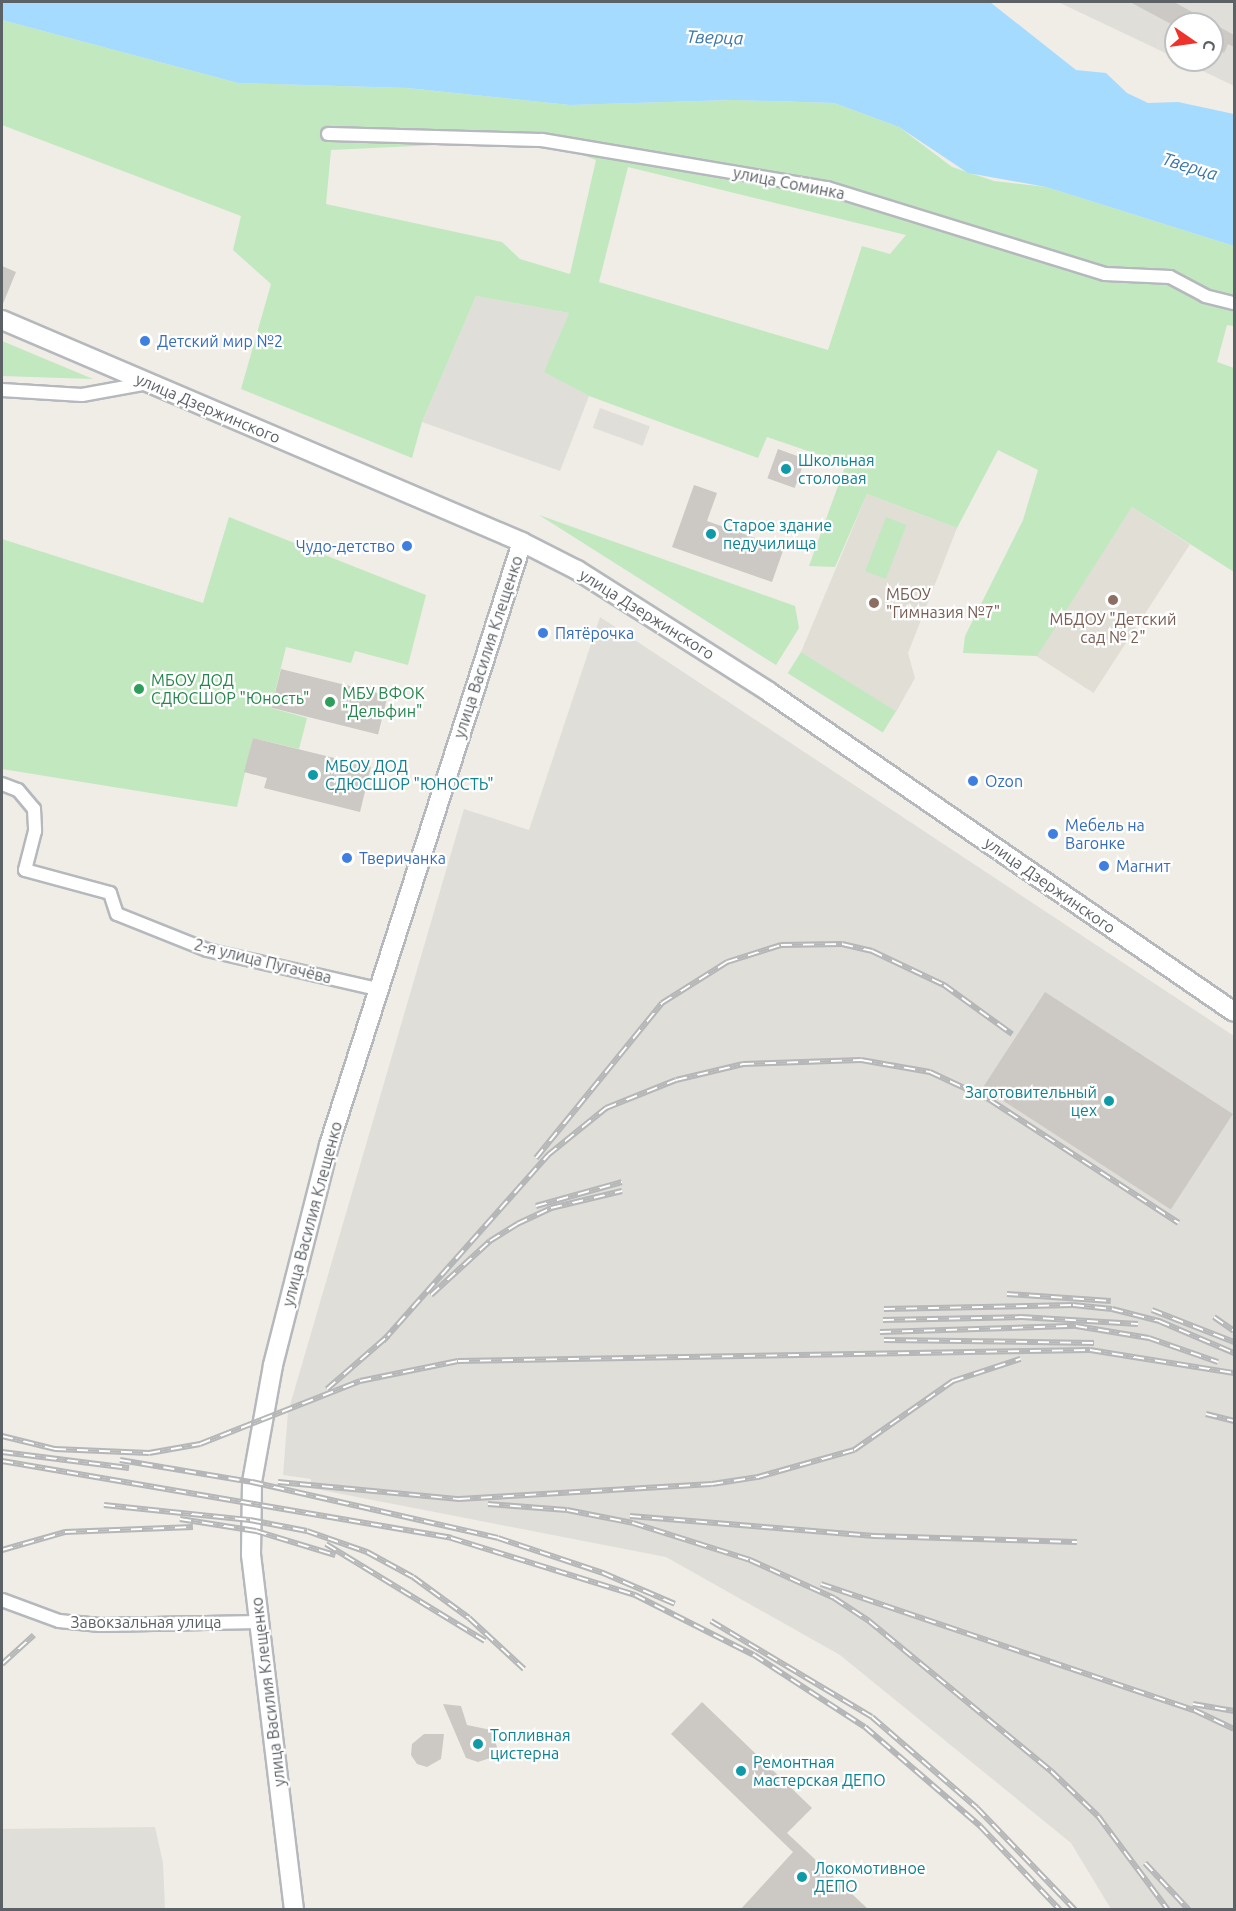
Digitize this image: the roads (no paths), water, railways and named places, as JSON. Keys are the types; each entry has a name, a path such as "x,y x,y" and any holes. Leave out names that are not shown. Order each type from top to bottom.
{"main road":[{"name":"улица Дзержинского","path":"2,320 522,542 606,587 769,692 1234,1012"},
{"name":"улица Василия Клещенко","path":"294,1910 251,1555 252,1488 273,1365 329,1145 377,989 522,542"}],"street":[{"name":"улица Соминка","path":"328,134 542,140 827,188 1105,274 1170,277 1205,296 1234,303"},
{"path":"2,390 82,395 148,382"},
{"name":"2-я улица Пугачёва","path":"2,784 18,790 34,809 35,831 25,870 110,893 117,914 207,950 377,989"},
{"name":"Завокзальная улица","path":"2,1600 59,1621 100,1625 259,1622"}],"water":[{"name":"Тверца","path":"2,2 990,2 1076,70 1106,73 1127,93 1148,103 1178,102 1234,114 1234,246 1046,187 968,173 899,127 834,103 733,100 570,105 407,88 238,83 2,20"}],"railway":[{"path":"536,1158 662,1003 727,962 781,945 842,944 872,951 944,985 1012,1034"},
{"path":"383,1341 548,1155 606,1108 676,1080 743,1064 861,1060 930,1072 990,1100 1179,1223"},
{"path":"536,1206 622,1182"},
{"path":"431,1295 490,1241 517,1224 551,1208 622,1191"},
{"path":"1007,1294 1111,1301"},
{"path":"884,1309 1073,1305 1112,1309 1159,1321 1234,1353"},
{"path":"1152,1310 1234,1342"},
{"path":"883,1320 1021,1317 1138,1324"},
{"path":"1214,1317 1234,1331"},
{"path":"880,1332 1076,1326 1149,1338 1218,1362"},
{"path":"327,1389 388,1336"},
{"path":"884,1340 1094,1343"},
{"path":"2,1436 55,1449 149,1453 200,1444 360,1381 458,1361 1090,1350 1234,1373"},
{"path":"278,1482 459,1499 712,1484 758,1477 854,1450 953,1381 1020,1359"},
{"path":"1206,1414 1234,1421"},
{"path":"2,1452 129,1468"},
{"path":"120,1460 252,1482 498,1538 603,1573 675,1604"},
{"path":"2,1461 451,1538 635,1595 754,1655 865,1727 980,1826 1060,1910"},
{"path":"488,1504 567,1510 633,1523 750,1560 834,1598 869,1621 1051,1771 1098,1816 1168,1910"},
{"path":"104,1505 250,1520 307,1531 367,1552 413,1577 469,1618 524,1669"},
{"path":"630,1516 874,1536 1077,1542"},
{"path":"180,1519 256,1531 335,1555"},
{"path":"2,1550 65,1532 193,1527"},
{"path":"326,1544 485,1641"},
{"path":"821,1584 1194,1710 1234,1729"},
{"path":"711,1621 872,1717 977,1808 1075,1910"},
{"path":"2,1664 34,1635"},
{"path":"1193,1704 1234,1711"},
{"path":"1145,1863 1189,1910"}],"place":[{"name":"Детский мир №2","path":"145,341"},
{"name":"Школьная столовая","path":"786,469"},
{"name":"Старое здание педучилища","path":"711,534"},
{"name":"Чудо-детство","path":"407,546"},
{"name":"МБДОУ \"Детский сад № 2\"","path":"1113,600"},
{"name":"МБОУ \"Гимназия №7\"","path":"874,603"},
{"name":"Пятёрочка","path":"543,633"},
{"name":"МБОУ ДОД СДЮСШОР \"Юность\"","path":"139,689"},
{"name":"МБУ ВФОК \"Дельфин\"","path":"330,702"},
{"name":"МБОУ ДОД СДЮСШОР \"ЮНОСТЬ\"","path":"313,775"},
{"name":"Ozon","path":"973,781"},
{"name":"Мебель на Вагонке","path":"1053,834"},
{"name":"Тверичанка","path":"347,858"},
{"name":"Магнит","path":"1104,866"},
{"name":"Заготовительный цех","path":"1109,1101"},
{"name":"Топливная цистерна","path":"478,1744"},
{"name":"Ремонтная мастерская ДЕПО","path":"741,1771"},
{"name":"Локомотивное ДЕПО","path":"802,1877"}]}
